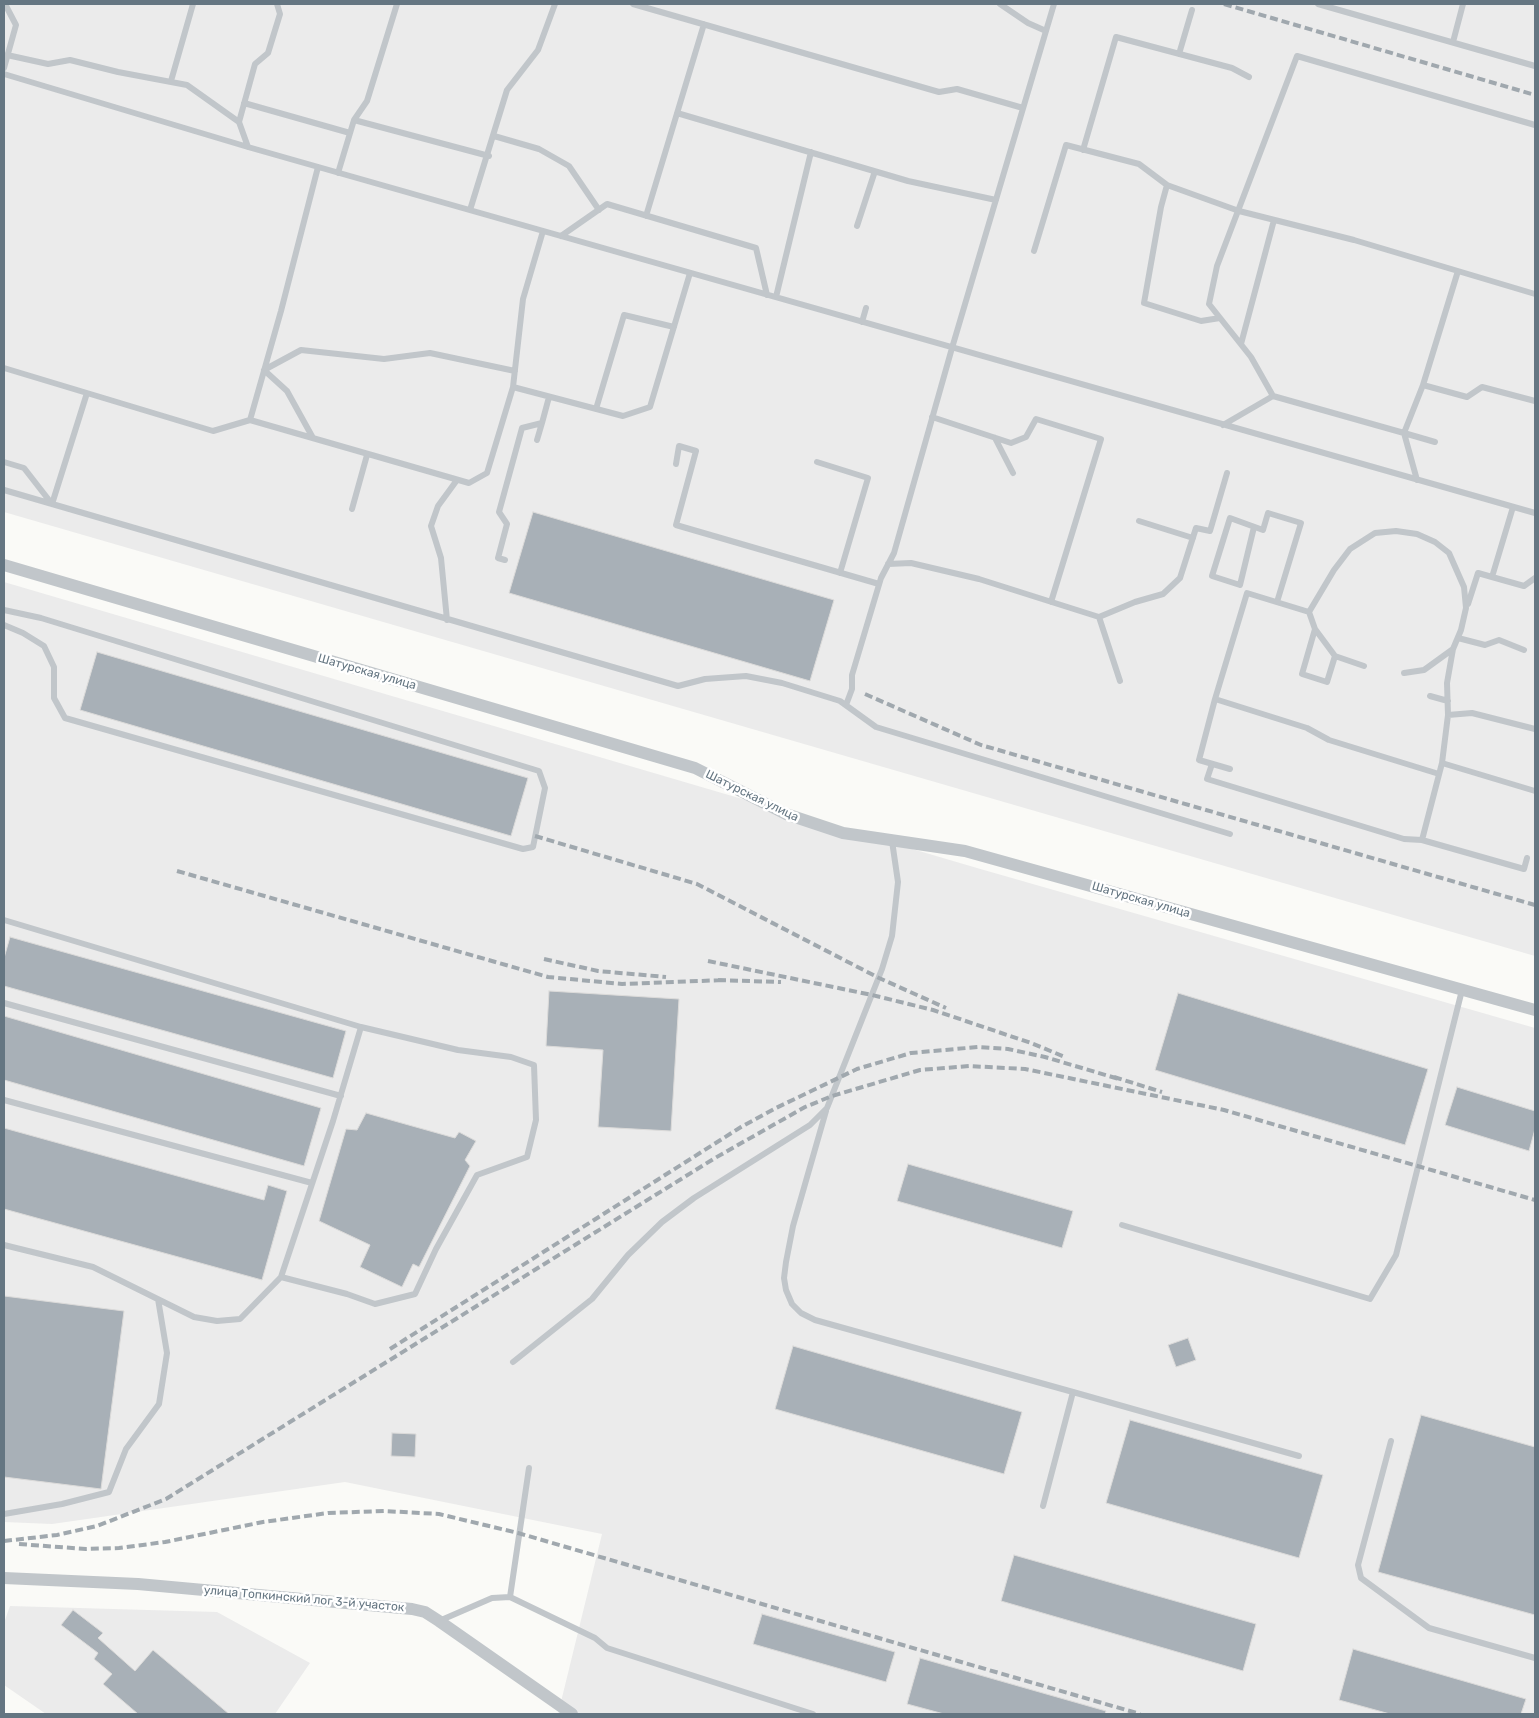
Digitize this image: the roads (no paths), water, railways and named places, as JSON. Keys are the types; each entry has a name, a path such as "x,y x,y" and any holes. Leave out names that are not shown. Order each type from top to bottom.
{"street":[{"name":"Шатурская улица","path":"4,565 696,768 786,814 843,833 965,851 1535,1010"},
{"name":"улица Топкинский лог 3-й участок","path":"4,1578 138,1584 396,1606 425,1612 572,1714"}],"lane":[{"path":"4,68 16,25 5,4"},
{"path":"172,81 193,4"},
{"path":"248,147 239,122 255,64 268,53 280,14 277,4"},
{"path":"338,173 354,120 368,101 397,4"},
{"path":"470,210 507,90 538,50 555,4"},
{"path":"633,4 940,92 957,90 1023,108"},
{"path":"1000,4 1028,23 1046,31"},
{"path":"846,705 852,689 852,675 879,584 894,553 952,348 1054,4"},
{"path":"1318,4 1535,66"},
{"path":"1454,42 1463,4"},
{"path":"1179,54 1192,10"},
{"path":"646,216 704,24"},
{"path":"1083,150 1116,37 1232,68 1249,77"},
{"path":"7,56 48,64 70,60 118,72 187,85 239,122"},
{"path":"1435,442 1273,396 1251,357 1209,304 1217,266 1296,56 1535,125"},
{"path":"4,74 338,173 1535,513"},
{"path":"244,103 350,133"},
{"path":"677,113 908,181 996,200"},
{"path":"354,120 488,156"},
{"path":"494,136 539,149 568,166 599,210"},
{"path":"1034,251 1066,145 1139,164 1166,185 1239,211 1354,240 1535,294"},
{"path":"776,297 810,152"},
{"path":"250,420 318,167"},
{"path":"857,226 875,171"},
{"path":"1166,185 1160,207 1144,303 1202,321 1220,318"},
{"path":"561,236 607,204 756,248 767,295"},
{"path":"1241,344 1274,220"},
{"path":"4,368 213,431 250,420 468,483 487,473 513,387 523,299 543,231"},
{"path":"1416,480 1404,433 1423,385 1458,271"},
{"path":"513,387 623,416 650,407 690,273"},
{"path":"862,322 866,308"},
{"path":"596,409 624,314 674,327"},
{"path":"264,370 301,350 384,359 430,353 516,371"},
{"path":"264,370 287,391 313,438"},
{"path":"1423,385 1467,397 1482,387 1535,401"},
{"path":"52,504 87,393"},
{"path":"537,440 549,396"},
{"path":"1223,425 1273,396"},
{"path":"932,418 1011,443 1026,437 1036,419 1101,439 1051,602"},
{"path":"505,560 498,558 507,524 499,512 522,428 542,424"},
{"path":"995,438 1013,473"},
{"path":"676,464 679,446 696,451 676,525 879,584"},
{"path":"352,509 367,455"},
{"path":"4,462 24,468 52,504"},
{"path":"817,462 868,478 840,573"},
{"path":"888,564 911,563 979,579 1099,617 1135,602 1164,594 1180,578 1196,528 1210,531 1227,473"},
{"path":"447,620 441,558 431,526 438,506 457,480"},
{"path":"4,490 678,686 705,679 746,676 782,683 846,705 876,726 1230,834"},
{"path":"1492,578 1513,507"},
{"path":"1277,602 1301,523 1268,513 1263,530 1230,518 1212,576 1240,585 1246,593 1309,612"},
{"path":"1139,521 1192,538"},
{"path":"1240,585 1254,527"},
{"path":"1364,666 1334,656 1315,630 1309,612 1334,570 1350,548 1375,534 1396,531 1417,534 1435,542 1449,553 1464,587 1466,608"},
{"path":"1422,840 1442,763 1448,715 1448,684 1453,649 1478,573 1524,586 1535,578"},
{"path":"1230,769 1199,760 1246,593"},
{"path":"4,610 41,618 539,771 545,788 532,847 523,849 65,718 54,698 54,667 44,646 23,633 4,625"},
{"path":"1099,617 1120,681"},
{"path":"1315,630 1302,674 1326,682 1334,656"},
{"path":"1458,638 1485,645 1499,640 1524,650"},
{"path":"1404,673 1424,670 1453,649"},
{"path":"1430,696 1448,701"},
{"path":"1215,699 1307,728 1329,740 1439,774"},
{"path":"1448,715 1472,713 1535,729"},
{"path":"1442,763 1535,791"},
{"path":"1212,764 1207,779 1404,839 1422,840 1524,869 1527,858"},
{"path":"892,841 898,882 892,936 882,969 827,1108 793,1226 784,1278 786,1290 792,1304 801,1313 815,1320 1299,1456"},
{"path":"4,920 361,1027 458,1050 511,1057 534,1065 536,1120 527,1157 477,1175 436,1249 415,1294 375,1304 347,1294 280,1277"},
{"path":"1122,1225 1370,1299 1396,1255 1462,989"},
{"path":"4,1003 341,1096"},
{"path":"4,1245 93,1267 158,1298 194,1318 217,1321 240,1319 280,1277 341,1096 361,1027"},
{"path":"4,1100 312,1183"},
{"path":"514,1362 592,1299 628,1255 662,1222 694,1198 810,1125 827,1108"},
{"path":"4,1514 62,1504 109,1492 126,1450 159,1404 167,1353 158,1298"},
{"path":"1043,1506 1073,1392"},
{"path":"1391,1441 1358,1565 1361,1578 1429,1628 1535,1658"},
{"path":"510,1597 529,1468"},
{"path":"439,1621 492,1598 510,1597 595,1638 607,1648 813,1714"}],"railway":[{"path":"1224,4 1535,95"},
{"path":"865,694 981,745 1535,905"},
{"path":"535,836 697,884 879,978 946,1008"},
{"path":"177,871 548,977 622,984 725,980"},
{"path":"544,959 598,971 666,977"},
{"path":"708,961 872,995 933,1010 1031,1043 1065,1057"},
{"path":"718,980 781,982"},
{"path":"390,1349 741,1127 857,1069 911,1053 978,1047 1008,1049 1045,1057 1119,1079"},
{"path":"4,1541 57,1535 97,1526 166,1499 715,1158 805,1107 832,1096 920,1070 969,1066 1025,1069 1224,1110 1535,1200"},
{"path":"1114,1077 1162,1092"},
{"path":"19,1544 86,1549 119,1548 165,1542 263,1522 328,1513 384,1511 439,1514 518,1533 1140,1714"}]}
